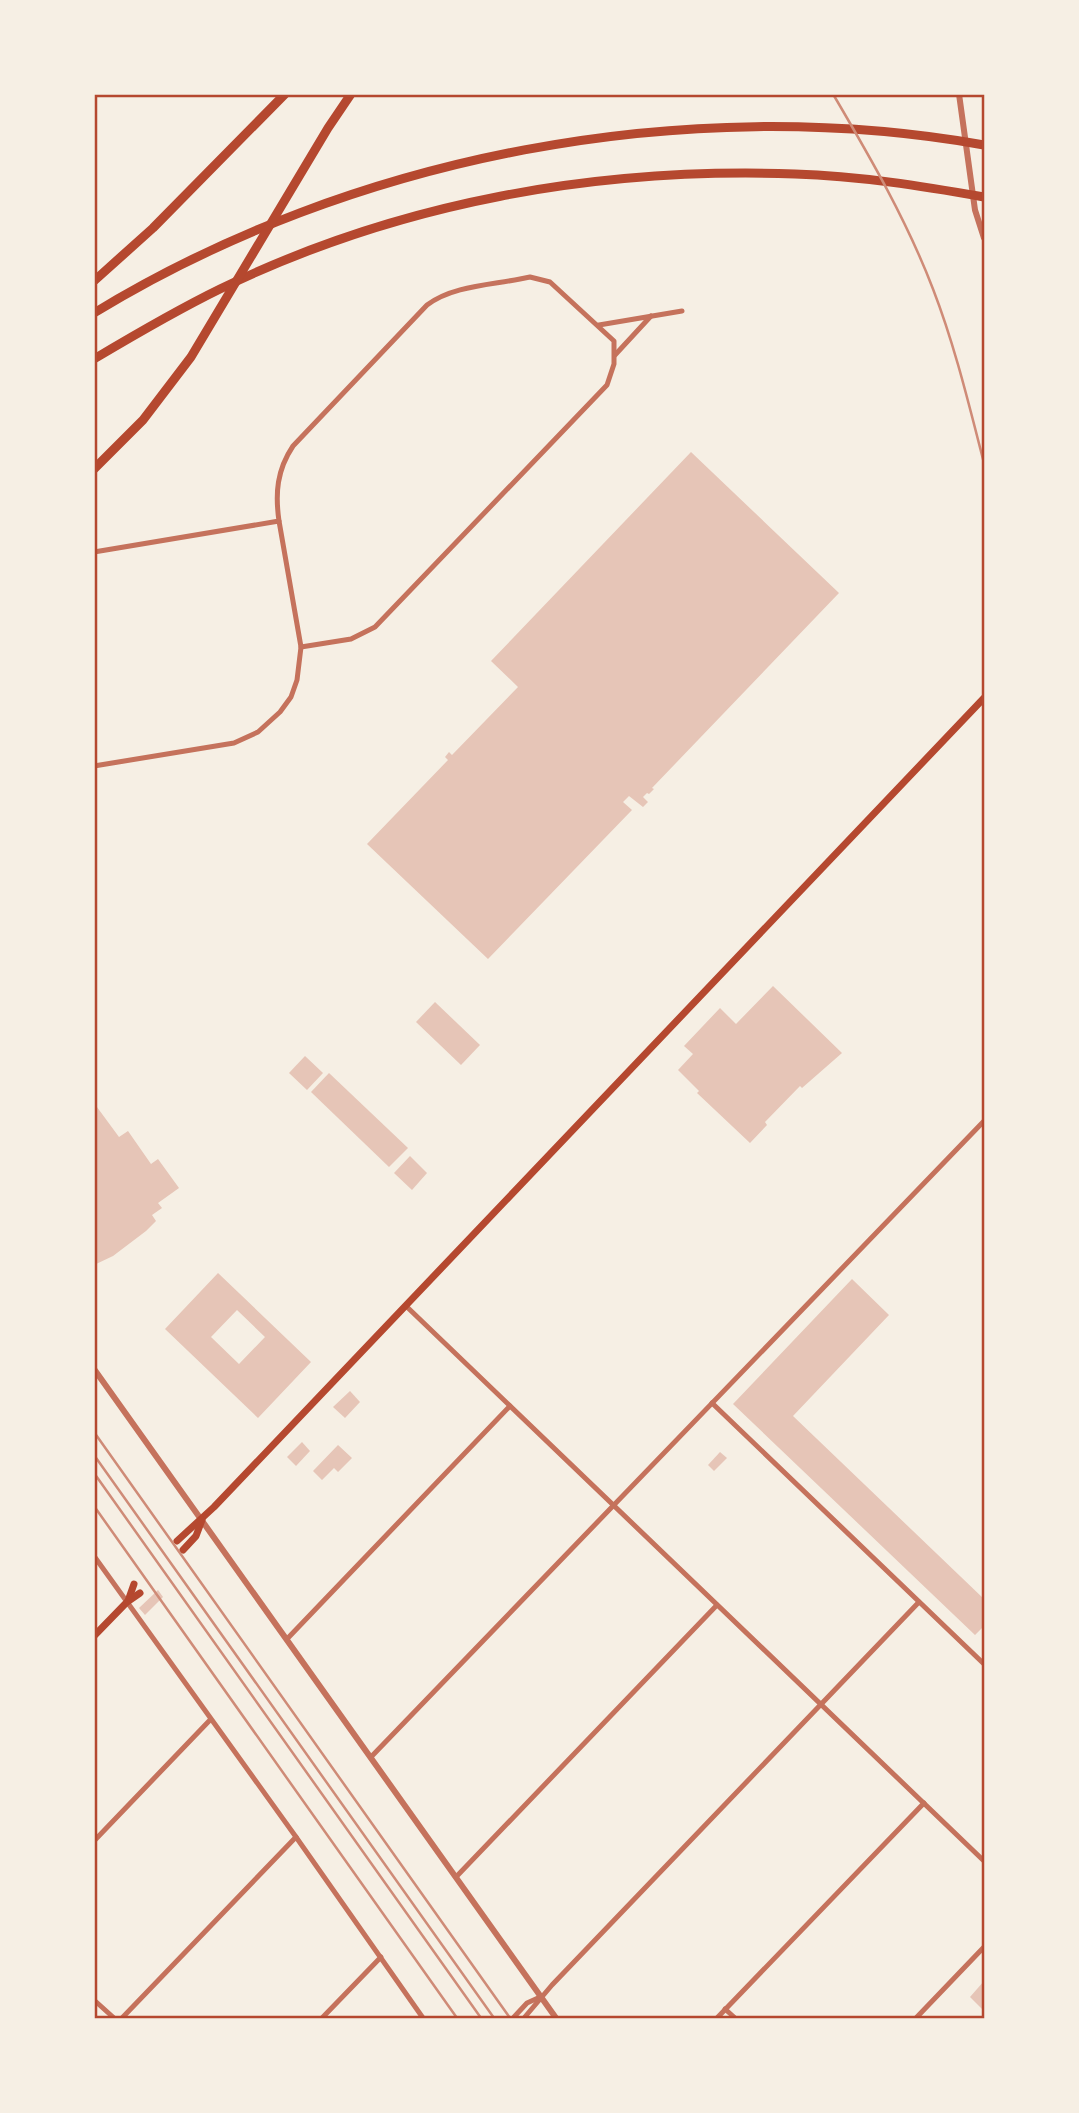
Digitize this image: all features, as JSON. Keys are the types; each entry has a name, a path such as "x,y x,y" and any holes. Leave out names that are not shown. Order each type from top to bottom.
{"highway":[{"path":"94,281 153,228 285,94"},
{"path":"94,469 117,448 169,389 351,94"},
{"path":"94,313 214,248 320,207 414,176 492,158 614,135 747,126 868,131 983,145"},
{"path":"94,359 221,289 347,237 421,214 558,185 668,174 795,174 853,178 985,197"}],"main road":[{"path":"177,1541 190,1527 202,1520 985,698"},
{"path":"183,1550 196,1536 202,1520"},
{"path":"127,1602 134,1584"},
{"path":"94,1636 127,1602 141,1593"}],"street":[{"path":"959,94 975,210 985,238"},
{"path":"94,766 233,743 258,732 271,722 291,697 297,680 301,647 279,521 277,485 293,446 436,299 453,292 520,279 541,279 560,289 614,341 615,355 611,375 601,394 375,627 351,639 301,647"},
{"path":"599,326 682,311"},
{"path":"615,355 651,316"},
{"path":"94,552 279,521"},
{"path":"371,1757 985,1122"},
{"path":"406,1306 985,1861"},
{"path":"94,1369 556,2018"},
{"path":"712,1403 985,1664"},
{"path":"287,1639 510,1406"},
{"path":"94,1556 423,2018"},
{"path":"524,2018 541,1997 919,1602"},
{"path":"456,1877 717,1605"},
{"path":"94,1841 211,1720"},
{"path":"717,2018 924,1803"},
{"path":"122,2018 296,1837"},
{"path":"916,2018 985,1947"},
{"path":"322,2018 381,1957"},
{"path":"514,2017 527,2003 541,1997"},
{"path":"94,2000 114,2018"},
{"path":"725,2009 735,2018"}],"building":[{"path":"691,452 839,593 652,788 654,789 643,797 648,802 643,807 629,796 623,802 632,810 488,959 367,844 448,760 445,757 449,752 452,755 518,687 491,661"},
{"path":"773,986 842,1053 802,1088 800,1086 765,1122 767,1125 750,1143 697,1093 699,1091 678,1070 693,1054 684,1046 720,1008 736,1024"},
{"path":"435,1002 480,1045 461,1065 416,1022"},
{"path":"305,1056 323,1073 307,1090 289,1073"},
{"path":"329,1073 408,1148 389,1167 311,1092"},
{"path":"94,1103 119,1137 128,1131 151,1164 158,1159 179,1188 158,1203 162,1208 152,1215 156,1221 146,1231 113,1256 94,1265"},
{"path":"410,1156 427,1173 412,1190 394,1173"},
{"path":"218,1273 311,1362 258,1418 165,1329","holes":["237,1310 265,1337 239,1364 211,1337"]},
{"path":"852,1279 889,1315 793,1416 984,1599 984,1626 975,1635 733,1404"},
{"path":"350,1391 360,1402 345,1418 333,1407"},
{"path":"302,1442 310,1451 296,1466 287,1457"},
{"path":"338,1445 352,1458 338,1472 334,1468 322,1480 313,1471"},
{"path":"720,1452 727,1458 714,1471 708,1465"},
{"path":"158,1590 163,1597 145,1615 139,1608"},
{"path":"984,1981 984,2011 970,1997"}],"railway":[{"path":"833,94 887,190 923,264 955,354 984,463"},
{"path":"94,1432 510,2018"},
{"path":"94,1455 494,2018"},
{"path":"94,1473 481,2018"},
{"path":"94,1506 457,2018"}]}
